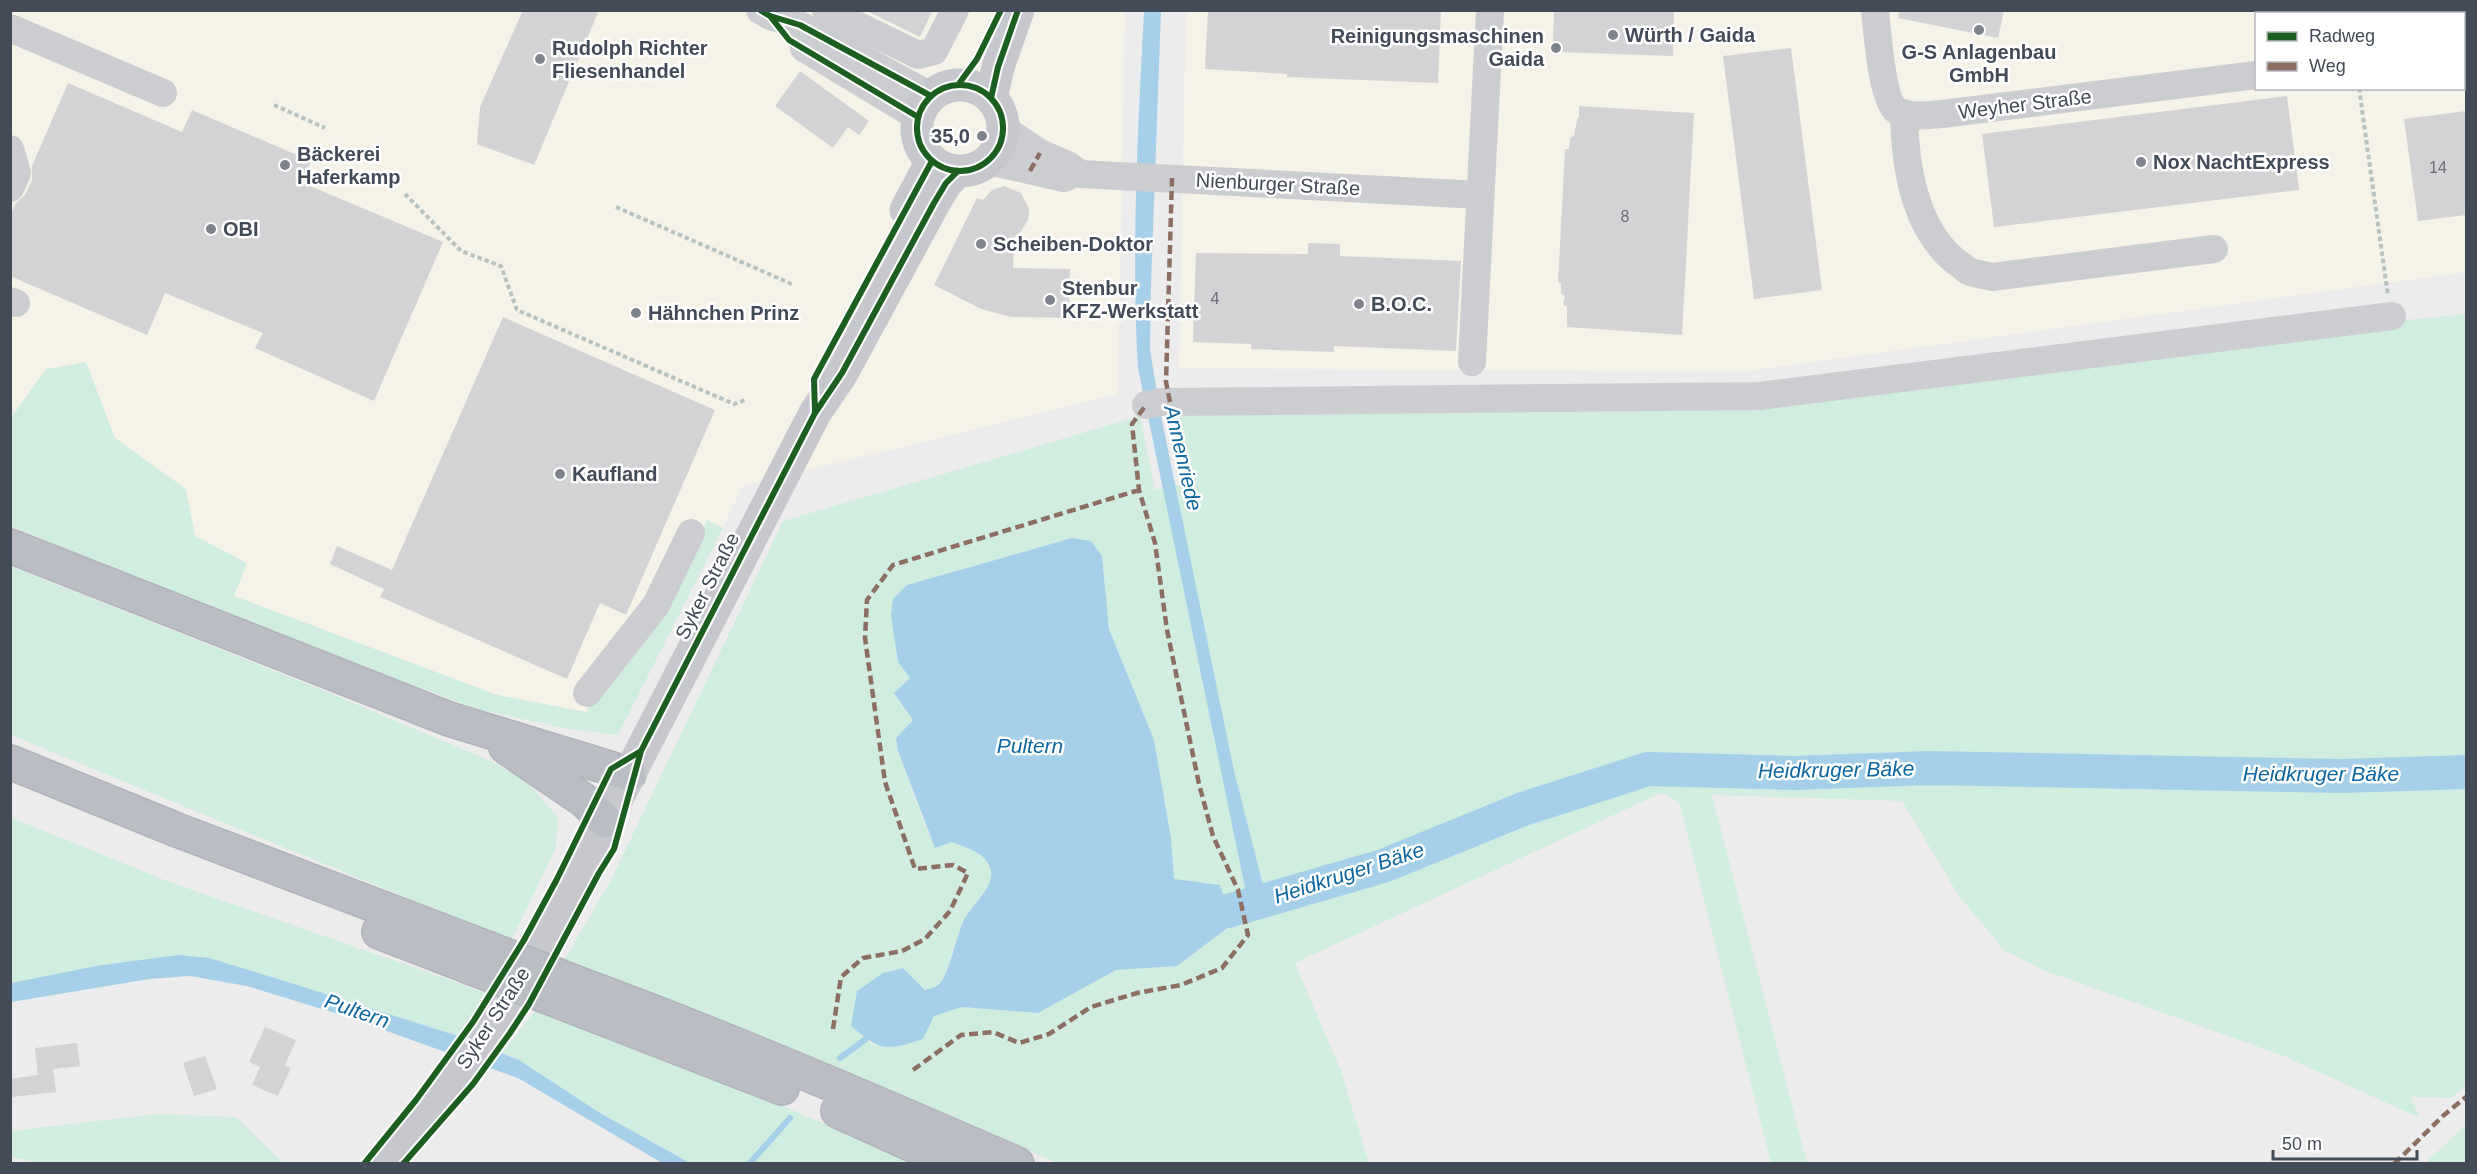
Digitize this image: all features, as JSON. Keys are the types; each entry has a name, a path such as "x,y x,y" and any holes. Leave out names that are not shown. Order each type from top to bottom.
{"highway":[{"path":"10,546 438,715 629,774"},
{"path":"480,729 585,801 605,821"},
{"path":"10,762 198,838 477,957"},
{"path":"10,786 177,854 477,957 579,996 955,1164"},
{"path":"579,996 747,1048 960,1137 1017,1164"}],"main road":[{"path":"936,99 970,86 991,98 1000,112 1004,128 1002,141 959,165 919,141 917,129 936,99 977,59 1001,10"},
{"path":"991,98 998,68 1018,10"},
{"name":"Syker Straße","path":"383,1164 448,1086 495,1017 551,927 815,413 842,373 934,203 959,165"}],"street":[{"path":"826,10 918,55 934,51 955,10"},
{"path":"1472,362 1490,10"},
{"path":"1875,10 1883,74 1889,98 1896,110 1904,112 1908,159 1917,205 1928,229 1945,252 1969,271 1992,277 2214,249"},
{"path":"763,12 800,25 936,99"},
{"path":"10,28 163,93"},
{"name":"Weyher Straße","path":"1904,112 1912,116 1942,114 2255,75"},
{"name":"Nienburger Straße","path":"1004,128 1040,153 1068,165 1076,172"},
{"path":"10,149 17,173 10,188"},
{"name":"Nienburger Straße","path":"959,165 1064,178 1076,172 1146,178 1480,195"},
{"path":"1153,403 1760,396 2391,316"},
{"path":"587,693 656,605 691,533"}],"path":[{"path":"2359,90 2386,280"},
{"path":"274,105 325,128"},
{"path":"405,194 461,251 501,266 517,310 734,404 745,400"},
{"path":"616,207 794,285"}],"shaded area":[{"path":"11,11 1125,11 1118,394 742,486 723,528 708,520 662,611 587,712 497,695 234,596 246,563 195,536 186,489 115,438 85,362 46,369 11,418"},
{"path":"1186,11 2466,11 2466,272 1740,372 1179,368"}],"green space":[{"path":"2466,314 2466,767 2311,772 1930,765 1818,769 1684,766 1683,773 1823,774 1926,771 2320,779 2466,779 2466,1086 2451,1098 2411,1097 2420,1118 2284,1056 2043,970 2004,950 1959,896 1902,801 1712,795 1807,1163 1771,1163 1679,802 1661,793 1295,963 1341,1071 1369,1163 1057,1163 968,1123 797,1052 563,962 609,884 783,521 1140,416 1155,490 1184,484 1168,404 1742,399 2318,329","holes":["1072,538 1102,556 1109,629 1154,740 1171,838 1174,879 1230,926 1177,966 1116,970 1038,1013 962,1007 934,1016 872,1045 851,1026 903,968 925,990 942,981 961,927 987,888 991,874 987,862 974,850 952,842 935,848 898,751 896,738 913,720 894,693 910,678 907,585"]},
{"path":"86,362 115,438 186,489 195,536 247,563 234,596 497,695 586,712 662,611 707,520 723,528 618,735 568,729 477,709 226,616 11,526 11,418 46,369"},
{"path":"10,566 320,689 493,762 527,782 558,817 556,848 511,941 11,735"},
{"path":"10,817 167,881 487,993 458,1036 209,958 96,966 11,983"},
{"path":"537,1008 694,1069 919,1163 690,1163 600,1113 519,1060 502,1053"},
{"path":"156,1114 236,1117 283,1163 44,1164 11,1157 11,1131"},
{"path":"2466,1125 2466,1163 2425,1163"}],"water":[{"path":"1144,11 1161,11 1150,350 1160,411 1234,771 1267,901 1249,907 1138,368 1135,235"},
{"name":"Pultern","path":"1072,538 1091,541 1102,556 1109,629 1154,740 1171,838 1174,879 1220,885 1230,926 1177,966 1116,970 1038,1013 962,1007 934,1016 923,1039 892,1047 877,1044 851,1026 857,991 883,973 903,968 925,990 938,985 946,974 964,920 983,895 991,874 990,867 983,857 968,848 952,842 935,848 898,751 896,738 913,720 894,693 910,678 898,662 891,616 893,599 907,585"},
{"path":"178,955 209,958 278,979 458,1036 519,1060 600,1113 690,1163 662,1163 518,1078 345,1016 247,986 190,976 149,979 11,1002 11,983 96,966"}],"building":[{"name":"Rudolph Richter Fliesenhandel","path":"523,10 599,10 534,165 477,144 480,107"},
{"path":"865,10 933,10 920,37"},
{"path":"1208,10 1441,10 1438,83 1287,77 1287,74 1205,69"},
{"name":"Würth / Gaida","path":"1554,10 1674,10 1673,56 1559,52 1553,44"},
{"name":"G-S Anlagenbau GmbH","path":"1899,10 2004,10 1998,38 1898,18"},
{"path":"1791,48 1822,290 1754,299 1723,56"},
{"path":"800,71 869,121 859,135 848,127 833,148 775,106"},
{"name":"OBI","path":"68,83 182,132 192,110 311,161 303,183 443,242 374,401 255,348 263,333 165,293 147,335 10,276 10,216 16,203 25,195 32,180 32,166"},
{"name":"Nox NachtExpress","path":"2287,96 2299,190 1994,227 1982,134"},
{"path":"1579,106 1694,113 1682,335 1567,327 1567,307 1563,304 1565,296 1561,294 1561,283 1558,283 1565,149 1569,149 1570,138 1574,135 1579,117"},
{"path":"2466,111 2466,215 2418,221 2404,119"},
{"path":"1004,186 1021,193 1029,209 1028,220 1020,233 1014,237 1013,268 1070,269 1069,318 1011,317 981,309 934,285 977,198 983,200 992,190"},
{"name":"B.O.C.","path":"1308,243 1340,244 1340,256 1461,261 1456,351 1334,346 1334,352 1251,349 1251,344 1193,342 1196,253 1308,254"},
{"path":"503,317 715,410 626,615 600,603 567,679 380,597 384,589 330,564 337,546 392,570"},
{"path":"265,1027 296,1040 285,1065 291,1068 278,1096 252,1085 260,1067 249,1062"},
{"path":"77,1043 80,1066 53,1069 56,1092 12,1097 10,1079 38,1075 35,1048"},
{"path":"205,1056 217,1089 194,1096 183,1063"}],"waterway":[{"name":"Heidkruger Bäke","path":"1228,911 1383,866 1523,809 1648,769 1794,773 1929,768 2342,776 2466,772"},
{"path":"840,1058 866,1039"},
{"path":"749,1164 790,1118"}],"marked path":[{"path":"1030,171 1040,153"},
{"path":"1170,402 1166,382 1172,178"},
{"path":"913,1070 961,1035 993,1032 1019,1043 1049,1034 1091,1007 1137,993 1181,985 1222,968 1248,935 1238,890 1213,836 1199,784 1167,630 1155,543 1139,490 1132,424 1146,405"},
{"path":"833,1029 841,977 863,958 902,951 925,939 950,911 968,873 953,865 915,869 885,782 865,638 867,600 893,565 1139,490"},
{"path":"2394,1164 2444,1115 2466,1097"}],"cycle path":[{"path":"760,10 770,16 800,25 931,96"},
{"path":"958,85 977,59 1001,10"},
{"path":"991,98 998,67 1018,10"},
{"path":"770,16 789,40 918,117"},
{"path":"960,85 984,92 996,104 1003,128 996,152 984,164 960,171 936,164 924,152 917,128 924,104 936,92 960,85"},
{"path":"815,413 814,379 932,161"},
{"path":"403,1164 473,1084 529,1004 614,849 641,751 815,413 842,373 934,203 946,183 958,171"},
{"path":"364,1164 416,1100 473,1022 524,940 611,769 641,751"}],"place":[{"name":"G-S Anlagenbau GmbH","path":"1979,30"},
{"name":"Würth / Gaida","path":"1613,35"},
{"name":"Reinigungsmaschinen Gaida","path":"1556,48"},
{"name":"Rudolph Richter Fliesenhandel","path":"540,59"},
{"name":"35,0","path":"982,136"},
{"name":"Nox NachtExpress","path":"2141,162"},
{"name":"Bäckerei Haferkamp","path":"285,165"},
{"name":"OBI","path":"211,229"},
{"name":"Scheiben-Doktor","path":"981,244"},
{"name":"Stenbur KFZ-Werkstatt","path":"1050,300"},
{"name":"B.O.C.","path":"1359,304"},
{"name":"Hähnchen Prinz","path":"636,313"},
{"name":"Kaufland","path":"560,474"}],"water label":[{"name":"Annenriede","path":"1183,458"}]}
